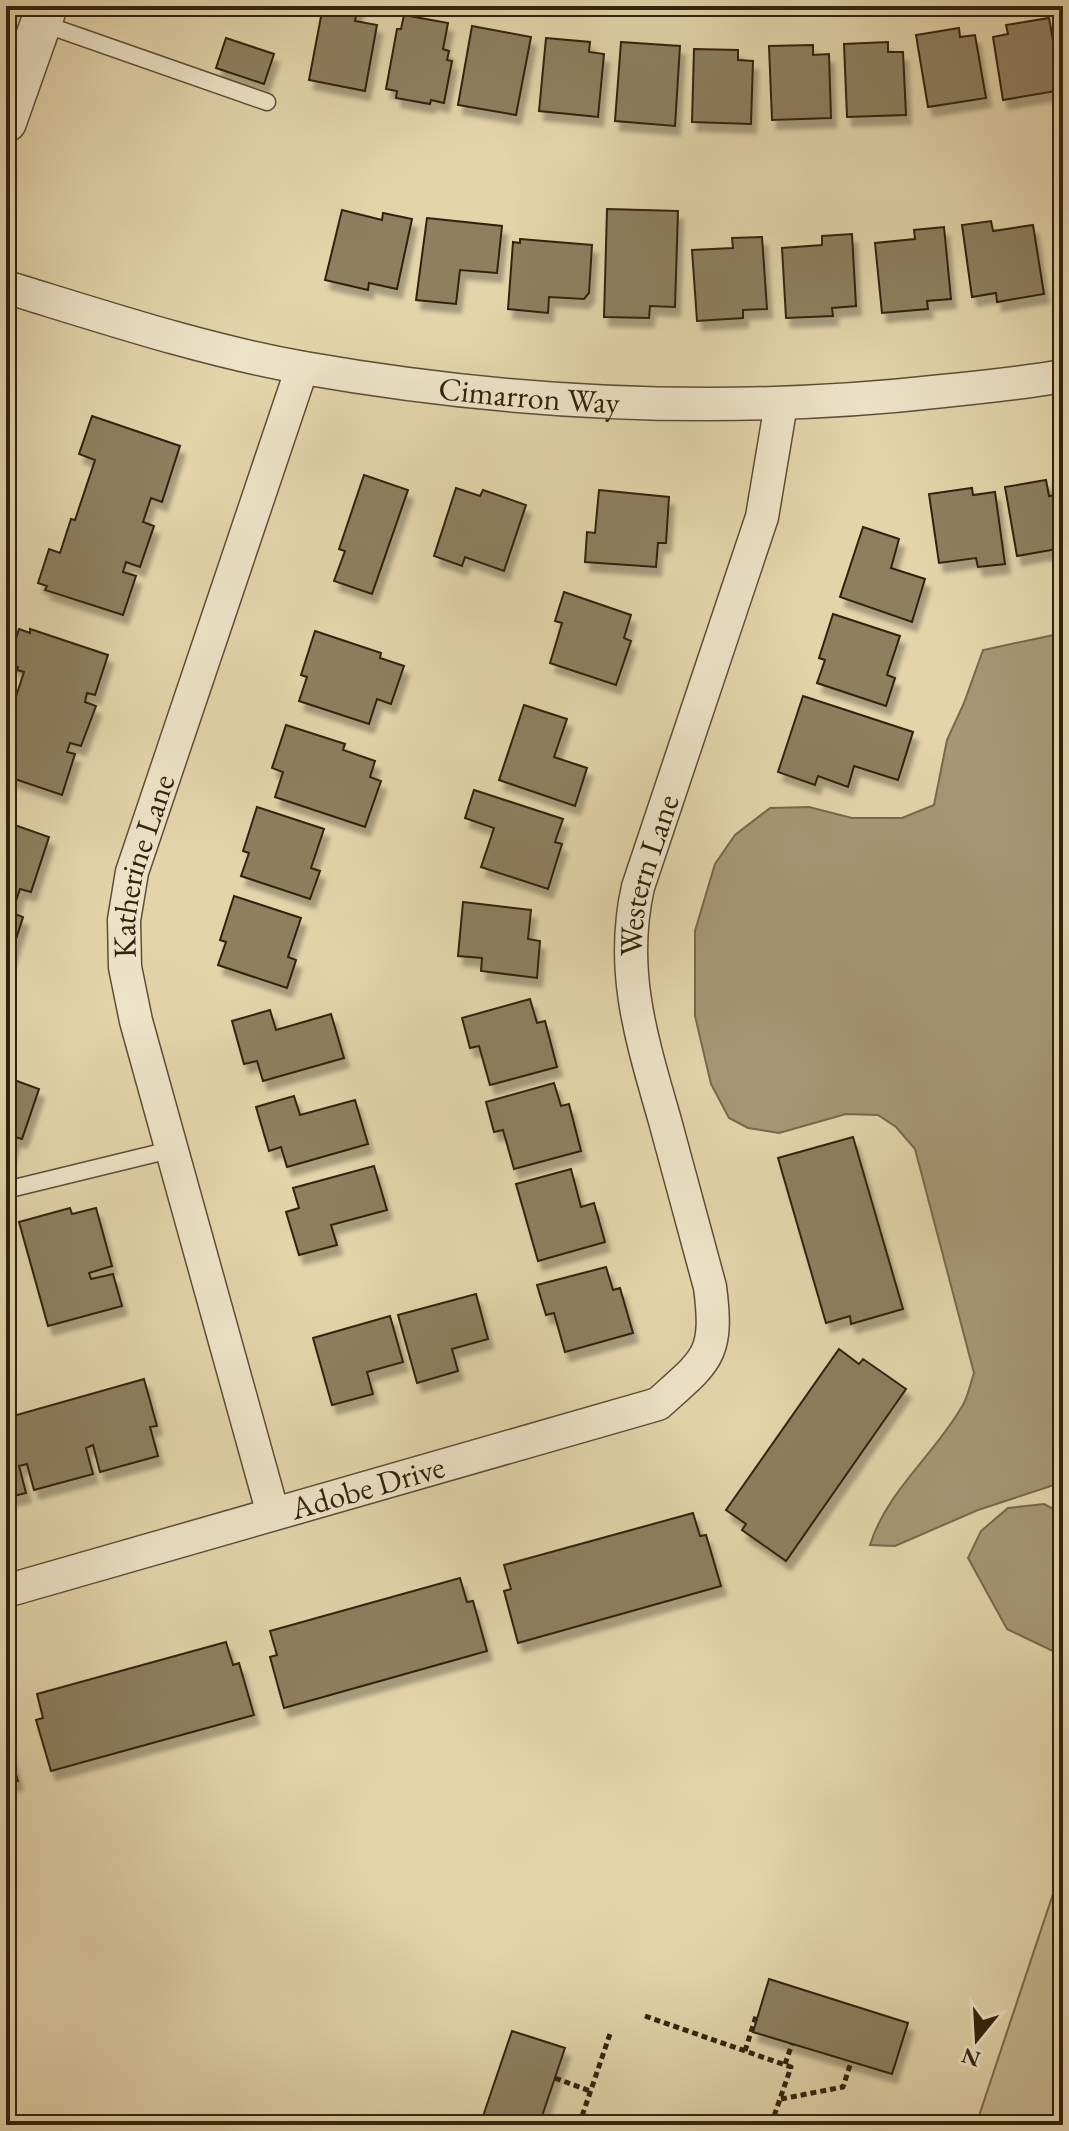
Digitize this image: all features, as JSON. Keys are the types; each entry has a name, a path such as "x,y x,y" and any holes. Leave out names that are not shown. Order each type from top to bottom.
{"street":[{"path":"6,122 44,15"},
{"name":"Cimarron Way","path":"6,287 160,334 302,368 420,385 562,400 701,405 781,404 889,397 1063,376"},
{"name":"Katherine Lane","path":"273,1514 136,1021 125,967 124,920 132,872 302,368"},
{"name":"Western Lane","path":"709,1352 715,1323 710,1287 639,1028 631,978 631,919 638,887 762,517 781,404"},
{"name":"Adobe Drive","path":"6,1591 658,1404 700,1366 709,1352"}],"lane":[{"path":"44,15 267,102"},
{"path":"6,1190 170,1150"}],"path":[{"path":"745,2051 757,2013"},
{"path":"645,2016 791,2067 771,2125"},
{"path":"579,2125 610,2034"},
{"path":"785,2064 792,2044"},
{"path":"780,2099 843,2087 851,2062"},
{"path":"555,2078 590,2091"}],"shaded area":[{"path":"1063,633 1063,1482 978,1510 895,1546 870,1545 887,1508 963,1404 974,1373 915,1149 896,1127 878,1115 846,1114 779,1133 748,1128 729,1118 711,1084 695,1016 695,931 715,864 735,835 770,808 809,807 852,818 902,818 934,805 947,740 983,650"},
{"path":"1044,1504 1063,1514 1063,1656 1007,1629 968,1558 981,1531 1008,1508"},
{"path":"1063,1864 1063,2125 976,2125"}],"building":[{"path":"323,6 358,6 355,21 377,25 365,91 309,80"},
{"path":"404,15 448,23 443,49 449,51 447,60 452,61 444,103 431,100 430,104 396,98 397,91 386,89 397,29 401,29"},
{"path":"1049,18 1062,90 1003,100 993,37 1008,34 1006,25"},
{"path":"472,26 531,37 516,115 458,105"},
{"path":"959,28 960,37 975,35 986,98 928,107 916,35"},
{"path":"226,38 274,54 264,84 216,68"},
{"path":"546,38 590,42 589,52 604,54 598,117 539,111"},
{"path":"621,42 680,46 675,126 615,121"},
{"path":"888,42 888,52 903,52 906,115 847,117 844,44"},
{"path":"813,45 813,55 829,54 831,118 772,120 769,46"},
{"path":"694,49 738,50 738,60 753,61 751,124 692,122"},
{"path":"1063,205 1063,251 1056,206"},
{"path":"607,209 678,211 675,307 650,306 649,318 604,317"},
{"path":"342,210 382,220 383,213 412,219 397,289 369,283 368,290 325,280"},
{"path":"427,218 502,226 497,273 460,270 456,304 416,300"},
{"path":"991,221 993,231 1033,225 1044,294 997,302 996,293 972,297 962,225"},
{"path":"944,227 951,299 927,301 928,309 882,313 875,243 915,239 914,230"},
{"path":"852,234 856,306 832,308 833,316 786,318 782,248 822,245 822,236"},
{"path":"762,237 767,309 743,310 743,318 697,321 692,250 733,248 732,238"},
{"path":"520,239 592,245 589,293 584,299 549,297 548,313 508,309 513,242 520,243"},
{"path":"92,416 180,446 162,502 151,498 143,522 154,526 140,567 126,562 123,572 136,576 123,615 45,590 47,586 38,583 49,549 60,553 71,519 75,520 95,460 79,454"},
{"path":"364,475 408,490 372,594 334,581 345,551 339,549"},
{"path":"1046,480 1049,496 1063,494 1063,548 1017,556 1005,487"},
{"path":"456,488 480,496 483,490 526,505 504,571 465,557 462,566 434,556"},
{"path":"972,488 973,495 995,492 1005,564 978,567 976,558 939,563 929,494"},
{"path":"599,490 669,497 666,543 658,543 656,567 585,562 587,532 595,533"},
{"path":"863,527 899,539 891,568 925,579 912,622 840,597"},
{"path":"564,592 631,615 624,638 631,641 616,685 550,663 562,623 555,621"},
{"path":"833,614 900,636 887,675 895,678 886,706 817,683 825,660 819,658"},
{"path":"19,629 30,633 30,629 108,655 95,695 87,693 85,702 96,706 81,746 70,743 67,752 75,754 62,795 6,776 6,727 24,672 8,663"},
{"path":"315,631 381,653 380,658 404,666 391,704 377,699 369,724 299,701 307,677 301,675"},
{"path":"803,696 913,732 898,780 854,766 848,787 818,776 815,785 778,772"},
{"path":"524,705 567,719 554,757 587,768 575,806 499,780"},
{"path":"286,725 345,744 343,750 375,761 370,777 381,781 365,827 275,797 283,772 272,768"},
{"path":"474,790 563,819 555,842 562,844 548,889 481,867 494,828 465,818"},
{"path":"257,807 324,829 311,868 320,871 310,899 241,876 249,853 243,851"},
{"path":"6,822 49,837 31,892 20,889 12,913 23,917 10,958 6,957"},
{"path":"234,896 301,918 288,957 296,960 287,988 218,965 226,942 220,940"},
{"path":"463,902 531,910 528,939 540,941 537,978 481,971 482,958 458,956"},
{"path":"530,999 537,1023 545,1021 557,1067 490,1085 479,1046 470,1048 462,1018"},
{"path":"270,1010 276,1030 331,1014 344,1058 263,1081 257,1061 244,1064 232,1021"},
{"path":"6,1077 39,1089 22,1139 15,1137 8,1160"},
{"path":"554,1083 561,1106 569,1104 581,1151 514,1169 503,1130 494,1132 486,1102"},
{"path":"294,1096 300,1115 355,1100 368,1144 287,1167 281,1147 269,1151 256,1107"},
{"path":"853,1137 903,1309 851,1324 850,1316 826,1323 778,1158"},
{"path":"374,1166 387,1210 331,1225 337,1245 299,1255 286,1212 299,1208 293,1188"},
{"path":"571,1169 581,1207 594,1203 605,1242 538,1261 516,1184"},
{"path":"70,1208 72,1214 96,1208 112,1266 89,1273 91,1279 113,1274 122,1306 48,1326 19,1222"},
{"path":"606,1267 613,1290 620,1288 633,1333 565,1352 554,1313 546,1315 537,1285"},
{"path":"476,1294 488,1339 452,1349 458,1371 417,1383 398,1315"},
{"path":"390,1316 403,1362 367,1372 373,1394 332,1405 313,1338"},
{"path":"839,1349 859,1364 863,1359 906,1389 786,1561 742,1530 746,1524 726,1510"},
{"path":"144,1379 157,1426 150,1427 158,1456 100,1472 93,1445 86,1448 93,1474 34,1490 27,1464 19,1466 26,1493 6,1498 6,1418"},
{"path":"693,1513 700,1536 706,1535 721,1586 518,1643 504,1591 511,1589 504,1565"},
{"path":"460,1578 467,1602 473,1601 487,1651 284,1708 270,1657 277,1655 270,1631"},
{"path":"226,1642 233,1665 239,1663 254,1715 51,1771 36,1720 43,1718 37,1694"},
{"path":"6,1741 18,1781 6,1784"},
{"path":"769,1979 908,2023 892,2074 753,2032"},
{"path":"512,2031 565,2048 539,2125 480,2125"}]}
